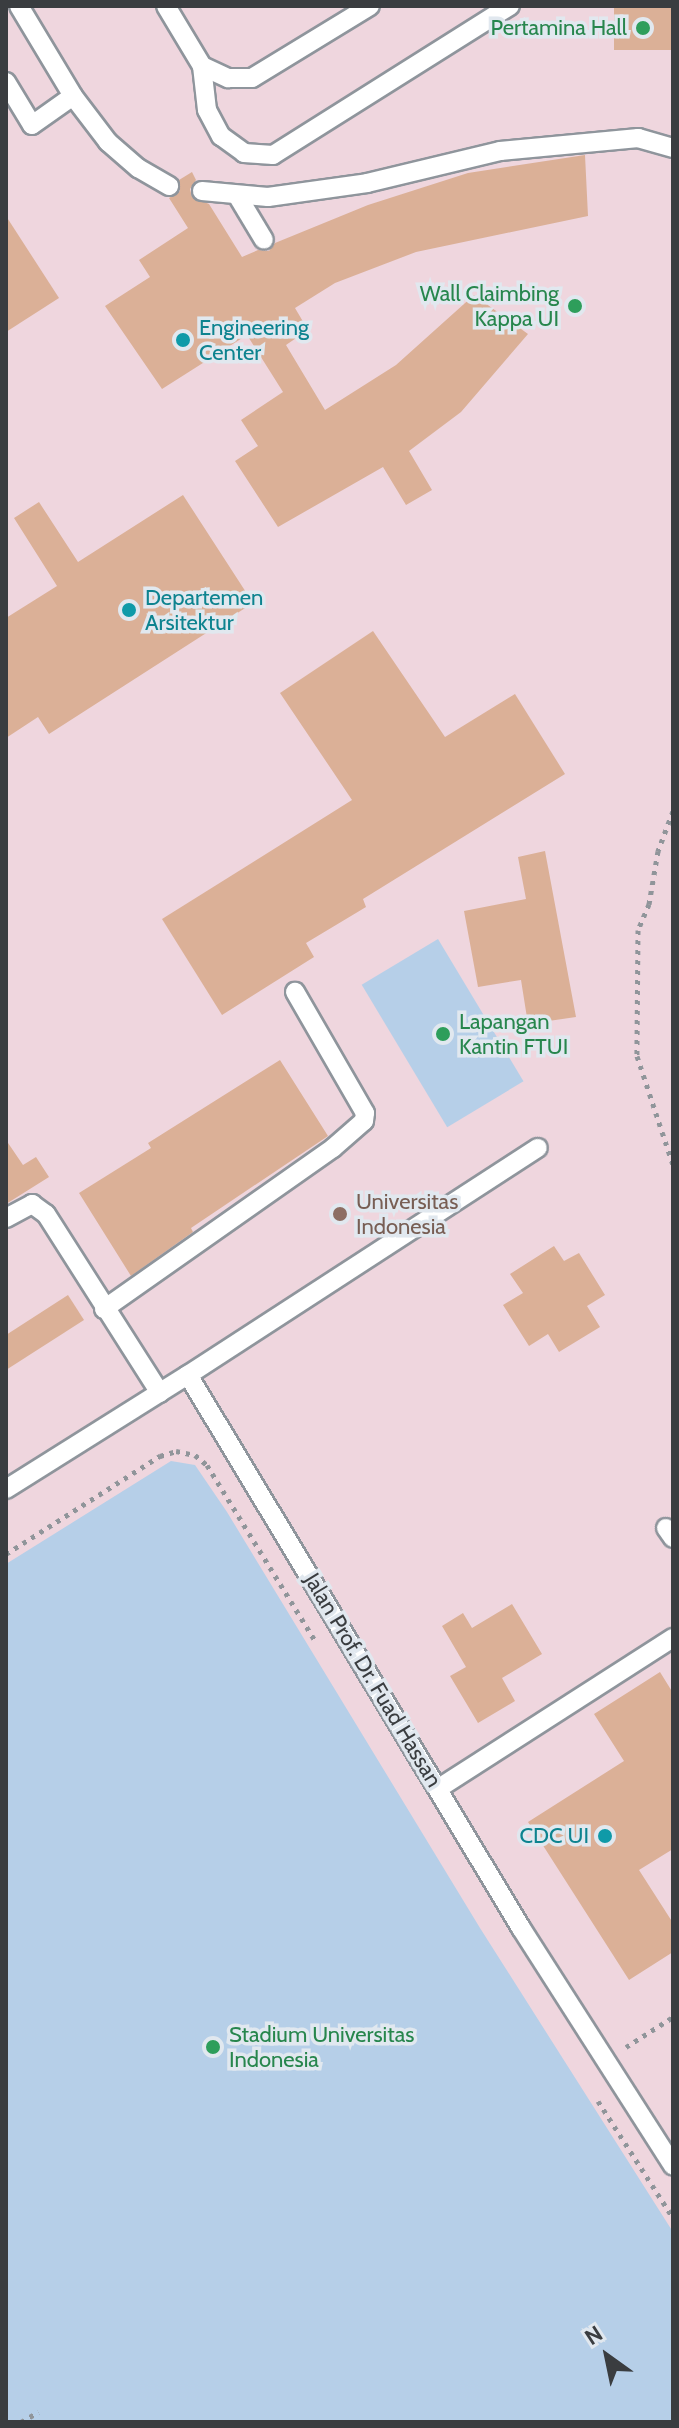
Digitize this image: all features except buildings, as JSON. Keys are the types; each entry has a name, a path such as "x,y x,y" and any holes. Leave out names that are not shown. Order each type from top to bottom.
{"lane":[{"path":"19,6 73,96 108,142 138,168 169,186"},
{"path":"166,6 202,66 207,110 221,136 244,153 273,155 510,6"},
{"path":"202,66 228,78 252,78 370,6"},
{"path":"6,82 32,125 73,96"},
{"path":"202,191 268,197 367,183 500,151 638,138 673,148"},
{"path":"237,195 264,240"},
{"path":"104,1309 333,1148 364,1121 365,1113 295,992"},
{"path":"6,1489 538,1148"},
{"path":"6,1218 32,1204 37,1206 160,1393"},
{"name":"Jalan Prof. Dr. Fuad Hassan","path":"188,1375 605,2060 673,2166"},
{"path":"439,1788 673,1638"}],"path":[{"path":"673,811 658,851 649,904 638,930 637,1056 673,1165"},
{"path":"6,1554 160,1456 176,1451 195,1455 207,1465 318,1646"},
{"path":"605,2060 673,2017"},
{"path":"598,2100 673,2218"},
{"path":"21,2422 38,2412"}],"shaded area":[{"name":"Universitas Indonesia","path":"6,6 673,6 673,2422 6,2422"},
{"name":"Lapangan Kantin FTUI","path":"438,939 523,1081 447,1127 362,985"},
{"name":"Stadium Universitas Indonesia","path":"171,1461 195,1465 227,1512 480,1928 673,2232 673,2422 6,2422 6,1564"}],"place":[{"name":"Pertamina Hall","path":"643,28"},
{"name":"Wall Claimbing Kappa UI","path":"575,306"},
{"name":"Engineering Center","path":"183,340"},
{"name":"Departemen Arsitektur","path":"129,610"},
{"name":"Lapangan Kantin FTUI","path":"443,1034"},
{"name":"Universitas Indonesia","path":"340,1214"},
{"name":"CDC UI","path":"605,1836"},
{"name":"Stadium Universitas Indonesia","path":"213,2047"}]}
